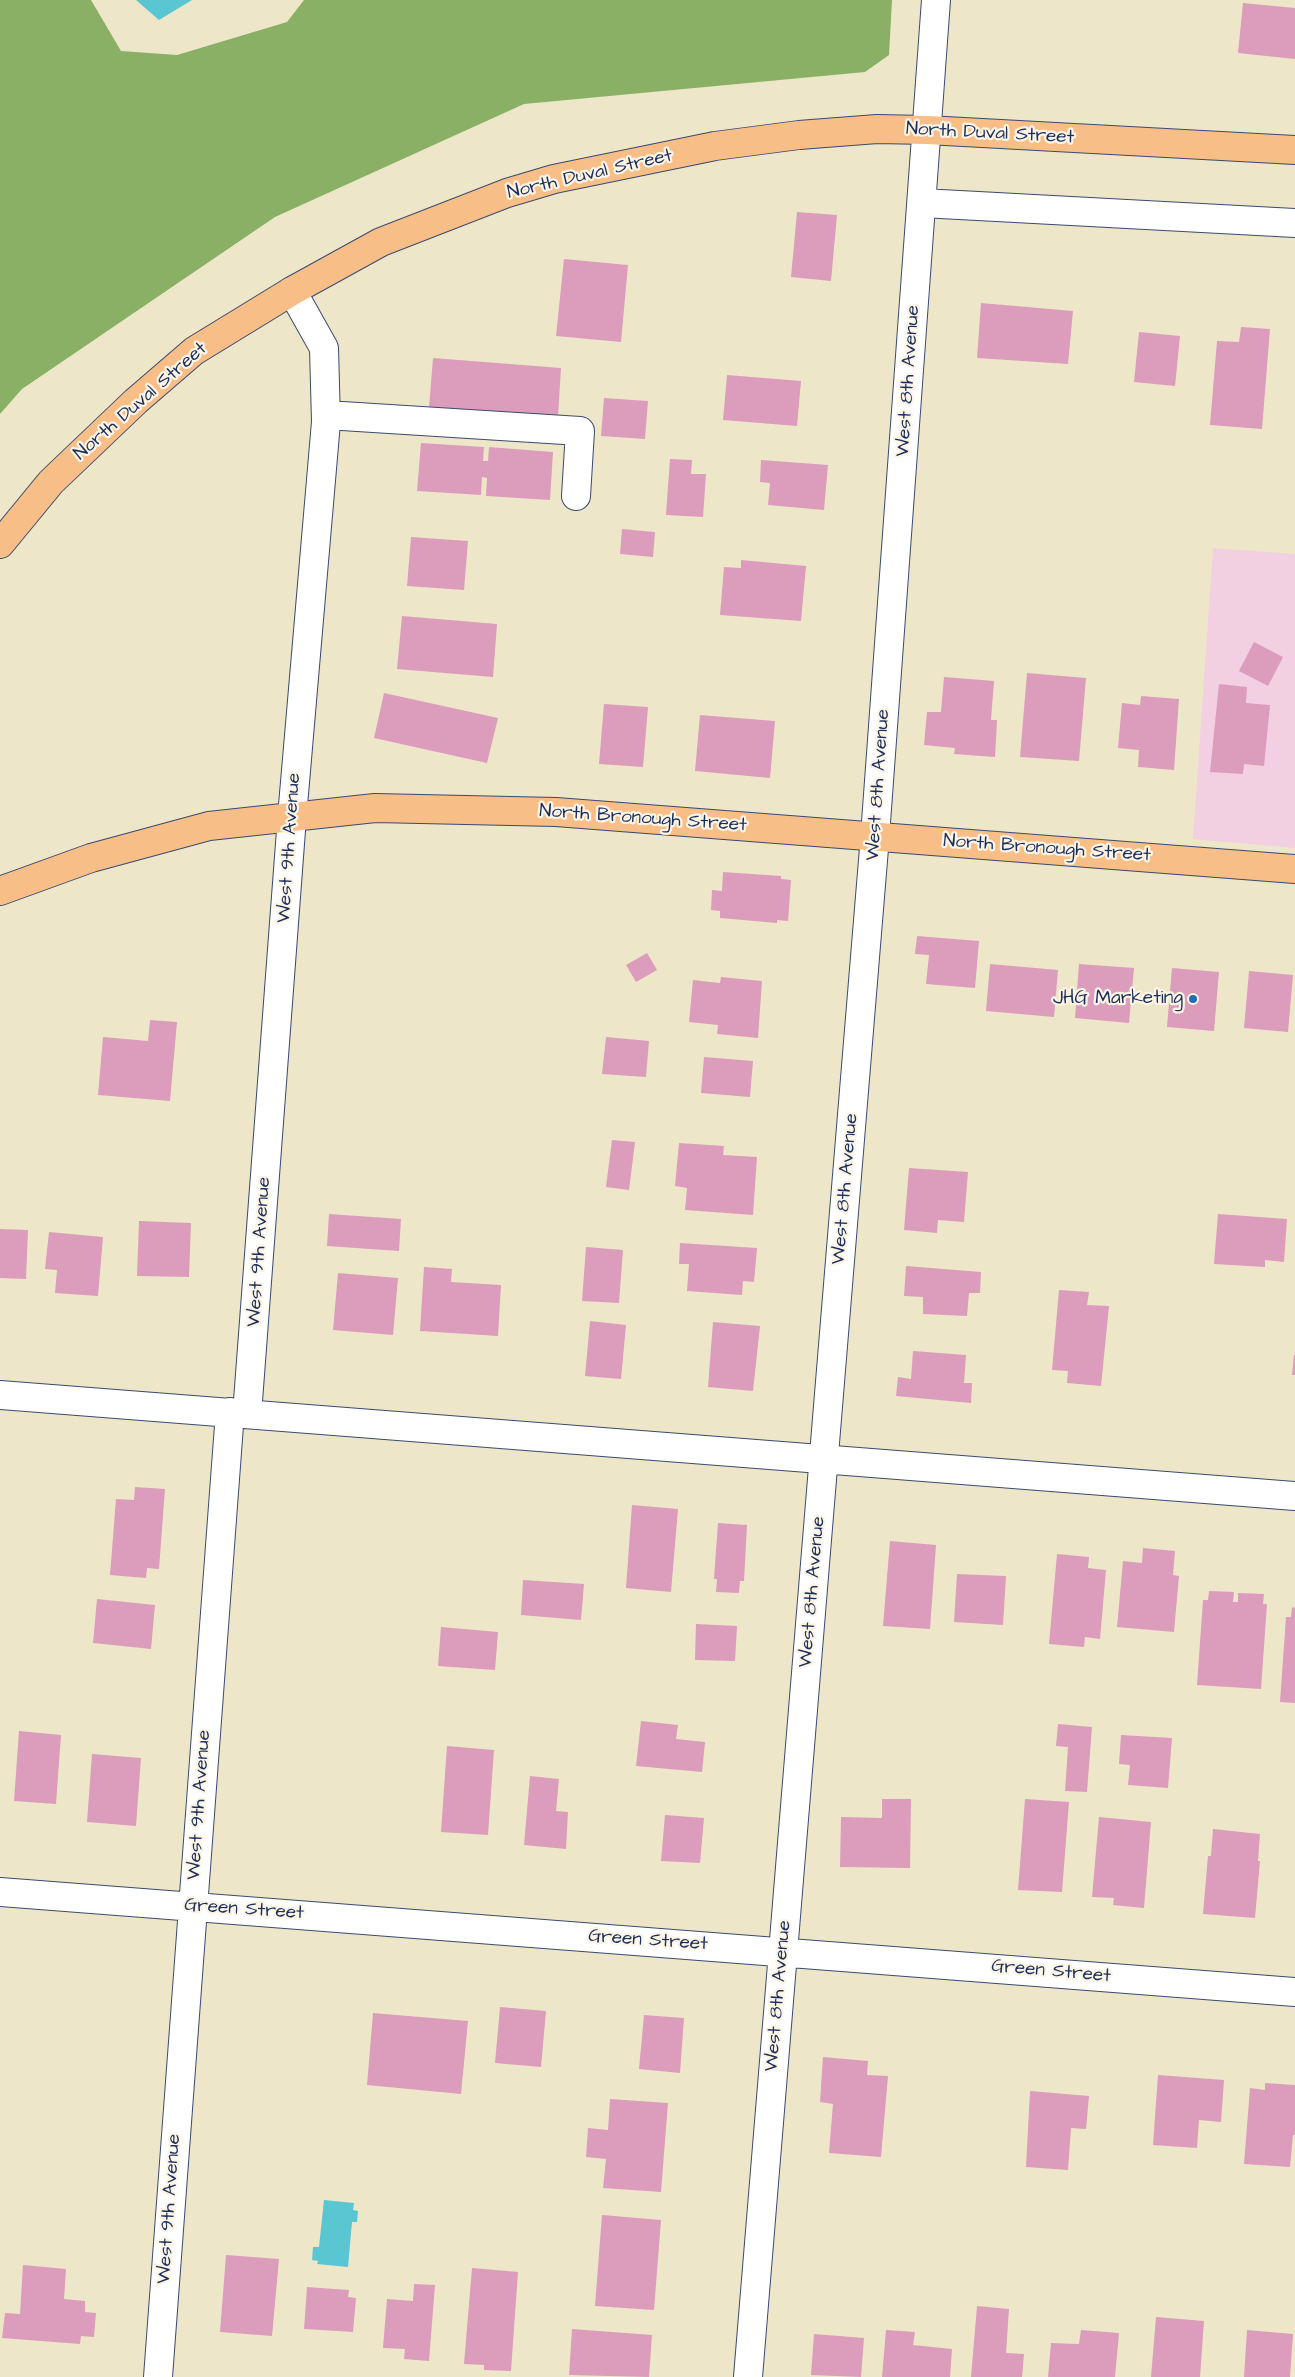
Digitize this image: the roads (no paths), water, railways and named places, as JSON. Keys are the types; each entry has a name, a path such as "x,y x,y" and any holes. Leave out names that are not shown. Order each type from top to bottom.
{"main road":[{"name":"North Duval Street","path":"0,544 51,482 136,401 187,357 292,291 381,242 507,193 554,179 716,146 799,135 868,130 927,130 1295,150"},
{"name":"North Bronough Street","path":"0,891 91,858 209,826 375,808 556,812 1295,868"}],"street":[{"name":"West 8th Avenue","path":"748,2377 875,836 936,0"},
{"path":"922,203 1295,223"},
{"name":"West 9th Avenue","path":"158,2377 193,1906 292,817 326,414 324,348 292,291"},
{"path":"326,414 580,432 576,496"},
{"path":"0,1395 1295,1496"},
{"name":"Green Street","path":"0,1892 1295,1992"}],"water":[{"path":"136,0 192,0 159,20"},
{"path":"324,2200 354,2203 353,2210 358,2211 357,2222 352,2222 348,2267 317,2264 318,2261 312,2260 313,2247 319,2247"}],"place":[{"name":"JHG Marketing","path":"1193,999"}]}
